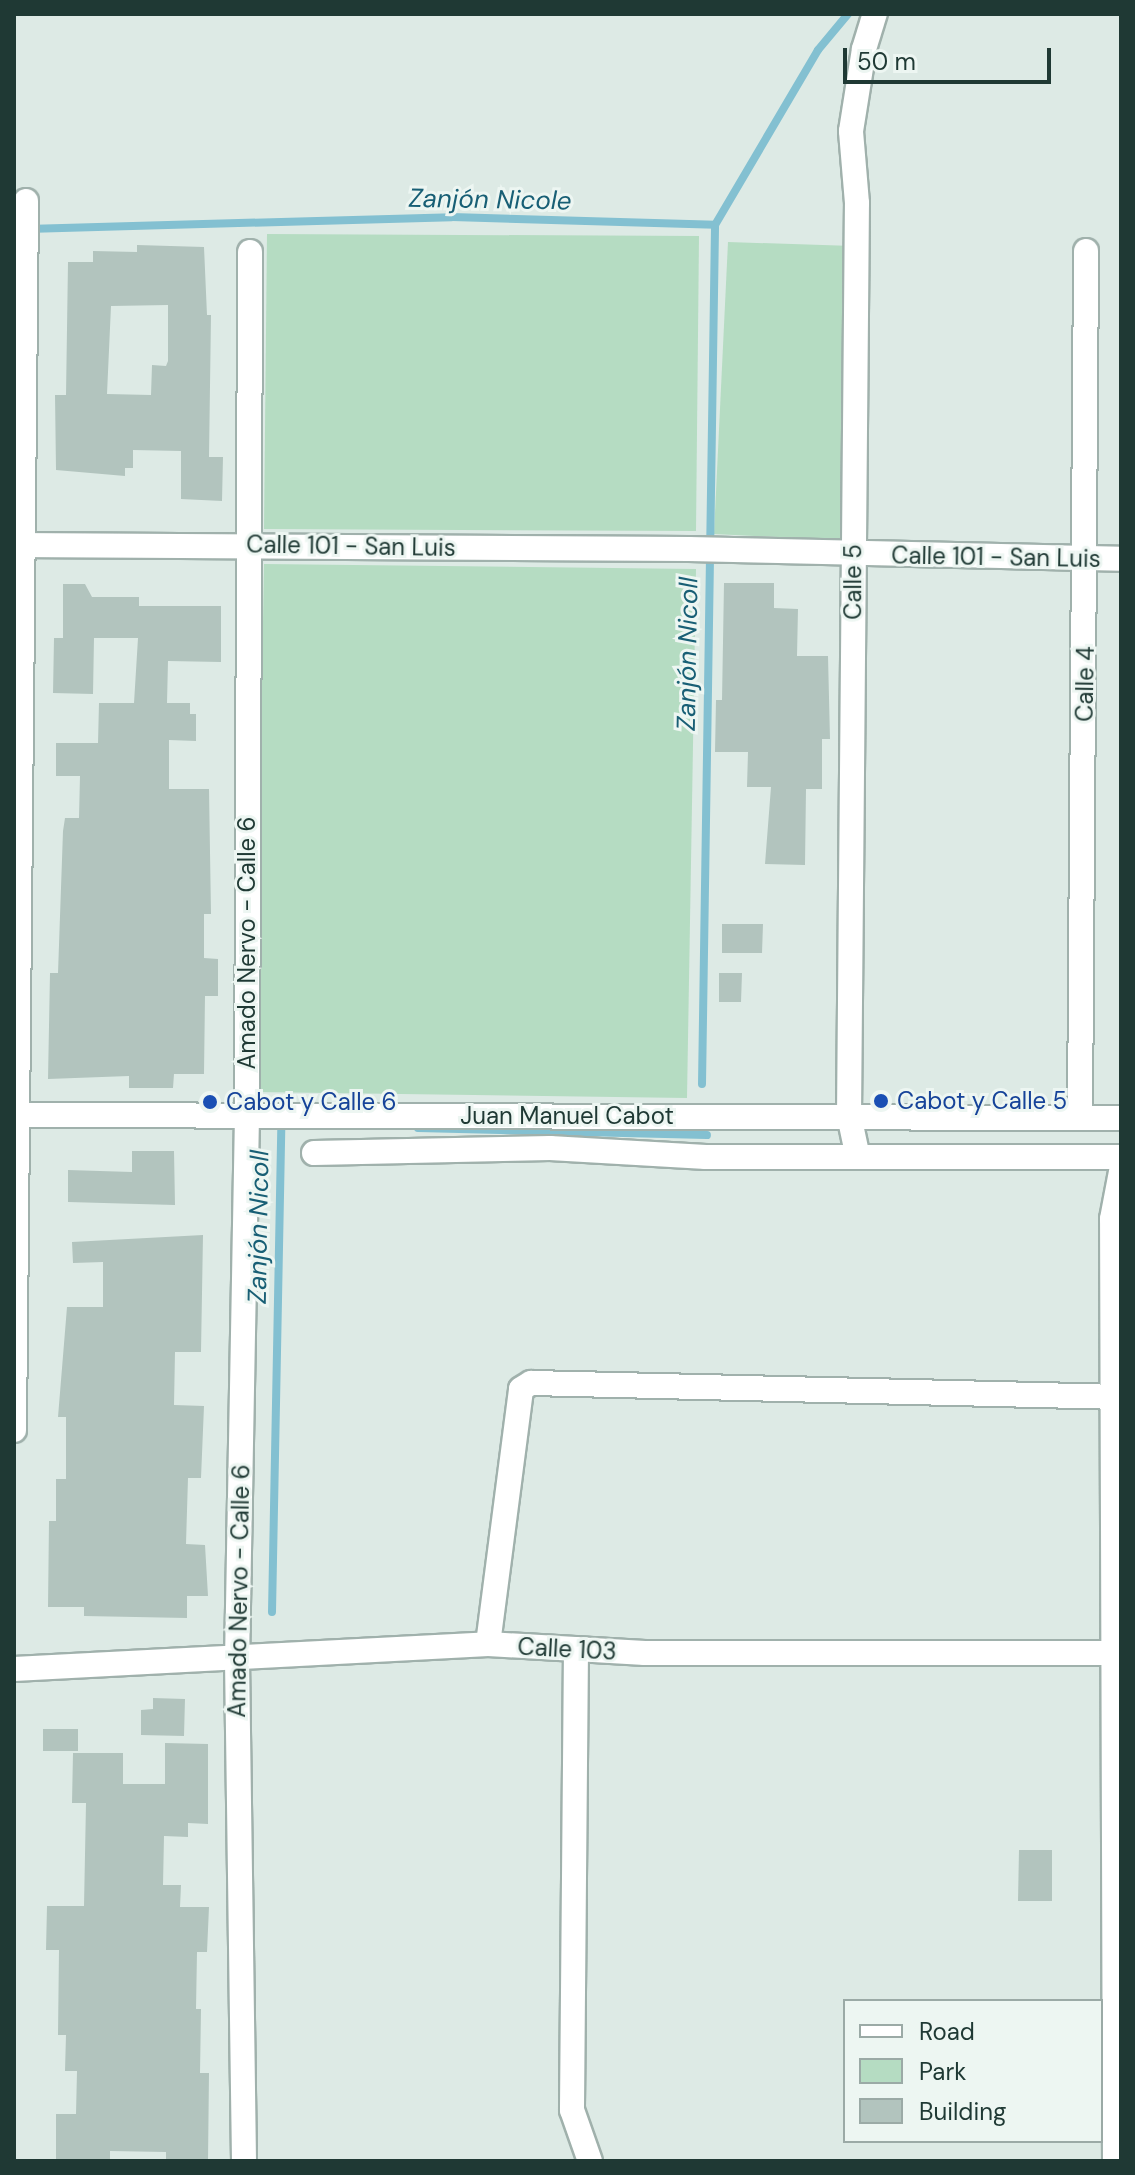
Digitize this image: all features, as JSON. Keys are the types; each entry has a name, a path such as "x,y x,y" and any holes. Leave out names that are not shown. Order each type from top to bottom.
{"street":[{"name":"Calle 5","path":"857,1153 849,1116 857,203 851,131 864,49 875,14"},
{"path":"14,1430 20,545 26,206"},
{"name":"Calle 4","path":"1080,1117 1087,559 1086,251"},
{"name":"Amado Nervo - Calle 6","path":"244,2161 237,1661 247,1114 250,252"},
{"name":"Calle 101 - San Luis","path":"20,545 689,549 1121,559"},
{"name":"Juan Manuel Cabot","path":"16,1115 1121,1118"},
{"path":"314,1153 550,1148 706,1157 857,1153 1121,1157"},
{"path":"1115,2161 1117,1397 1112,1219 1121,1172"},
{"path":"488,1644 521,1389 531,1383 1117,1397"},
{"name":"Calle 103","path":"14,1669 237,1661 488,1644 576,1649 1117,1653"},
{"path":"576,1649 572,2110 590,2161"}],"green space":[{"path":"267,234 699,236 696,531 264,529"},
{"path":"728,242 853,246 840,540 714,534"},
{"path":"264,564 696,569 687,1098 255,1092"}],"building":[{"path":"137,245 204,247 207,315 211,315 209,457 223,457 222,501 181,499 181,451 133,450 133,468 125,468 125,476 56,470 55,395 66,395 68,262 93,262 93,251 137,252","holes":["168,305 166,366 152,365 151,395 107,394 111,306"]},
{"path":"724,583 774,583 774,608 798,609 797,656 828,656 830,739 822,739 822,789 806,789 805,865 765,864 771,787 747,787 748,752 715,752 716,700 722,700"},
{"path":"63,584 85,584 92,597 139,597 139,606 221,606 221,662 168,661 167,703 190,703 190,714 196,714 196,741 169,740 169,789 209,789 211,914 204,914 204,958 218,959 218,996 205,996 204,1074 174,1074 173,1088 129,1088 129,1076 48,1079 50,973 58,973 63,831 65,818 79,818 80,776 56,776 56,743 98,743 99,703 134,703 138,638 94,638 93,694 53,693 54,638 63,638"},
{"path":"722,924 763,924 762,953 722,953"},
{"path":"719,973 742,973 741,1002 719,1002"},
{"path":"132,1151 174,1151 175,1205 68,1202 68,1170 132,1172"},
{"path":"203,1235 201,1352 175,1352 174,1405 204,1406 201,1478 188,1478 186,1544 205,1545 208,1596 187,1596 187,1618 84,1616 84,1607 48,1607 49,1521 56,1521 56,1479 66,1479 66,1417 58,1417 67,1307 103,1307 103,1262 73,1263 72,1242"},
{"path":"153,1698 185,1699 184,1736 141,1735 141,1710 153,1709"},
{"path":"43,1729 78,1729 78,1751 43,1751"},
{"path":"165,1743 208,1744 208,1824 188,1823 188,1837 164,1836 163,1885 181,1885 180,1907 209,1907 207,1952 197,1952 196,2009 201,2009 200,2073 209,2073 208,2161 166,2161 166,2152 110,2151 110,2161 56,2161 56,2114 76,2114 77,2071 65,2071 66,2035 58,2035 59,1950 46,1950 47,1906 84,1906 86,1803 72,1803 73,1753 123,1753 123,1784 165,1784"},
{"path":"1019,1850 1052,1850 1052,1901 1018,1901"}],"waterway":[{"name":"Zanjón Nicole","path":"27,229 452,217 715,225 818,50 848,14"},
{"name":"Zanjón Nicoll","path":"702,1084 715,225"},
{"name":"Zanjón Nicoll","path":"272,1612 281,1124 288,1125"},
{"name":"Zanjón Nicoll","path":"418,1128 707,1135"}],"place":[{"name":"Cabot y Calle 5","path":"881,1101"},
{"name":"Cabot y Calle 6","path":"210,1102"}]}
